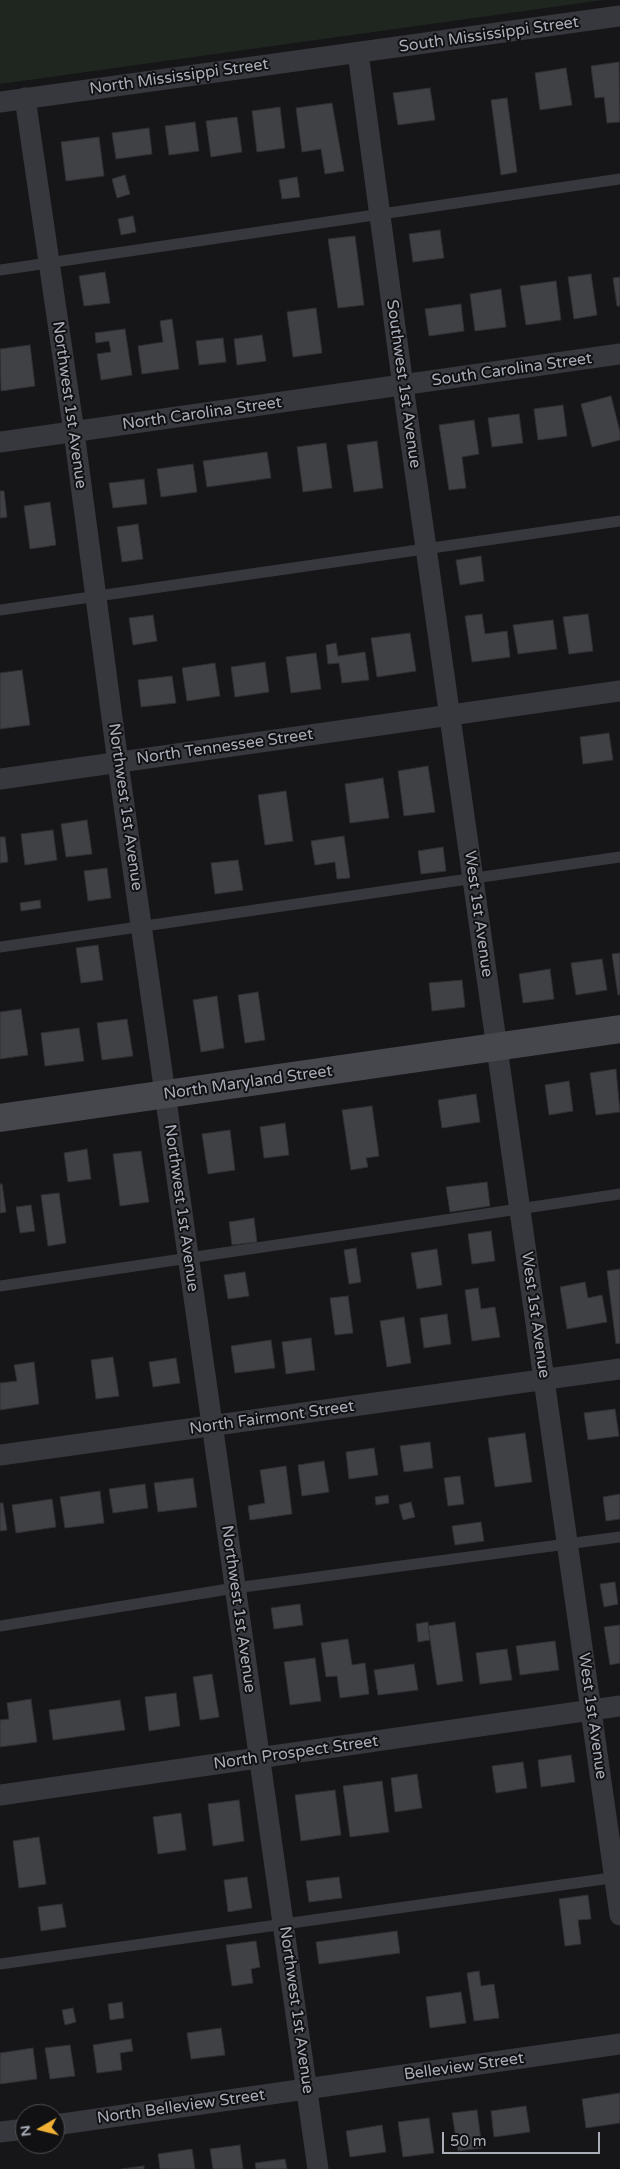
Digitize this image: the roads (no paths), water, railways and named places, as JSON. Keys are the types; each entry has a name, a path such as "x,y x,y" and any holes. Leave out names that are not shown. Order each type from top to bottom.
{"street":[{"name":"South Mississippi Street","path":"358,53 620,16"},
{"name":"North Mississippi Street","path":"0,102 358,53"},
{"name":"Southwest 1st Avenue","path":"358,53 450,716"},
{"name":"Northwest 1st Avenue","path":"25,98 74,432 118,763 318,2169"},
{"name":"South Carolina Street","path":"403,386 620,354"},
{"name":"North Carolina Street","path":"0,442 403,386"},
{"name":"North Tennessee Street","path":"0,779 620,691"},
{"name":"West 1st Avenue","path":"450,716 567,1544 617,1878 620,1915"},
{"name":"North Maryland Street","path":"0,1118 620,1029"},
{"name":"North Fairmont Street","path":"0,1455 620,1368"},
{"name":"North Prospect Street","path":"0,1795 620,1706"},
{"name":"Belleview Street","path":"308,2090 620,2044"},
{"name":"North Belleview Street","path":"65,2124 308,2090"},
{"path":"0,2132 15,2130"}],"lane":[{"path":"0,270 620,179"},
{"path":"0,610 620,521"},
{"path":"0,947 620,858"},
{"path":"0,1286 188,1260 620,1194"},
{"path":"0,1626 235,1588 620,1537"},
{"path":"0,1964 283,1923 617,1878"}]}
